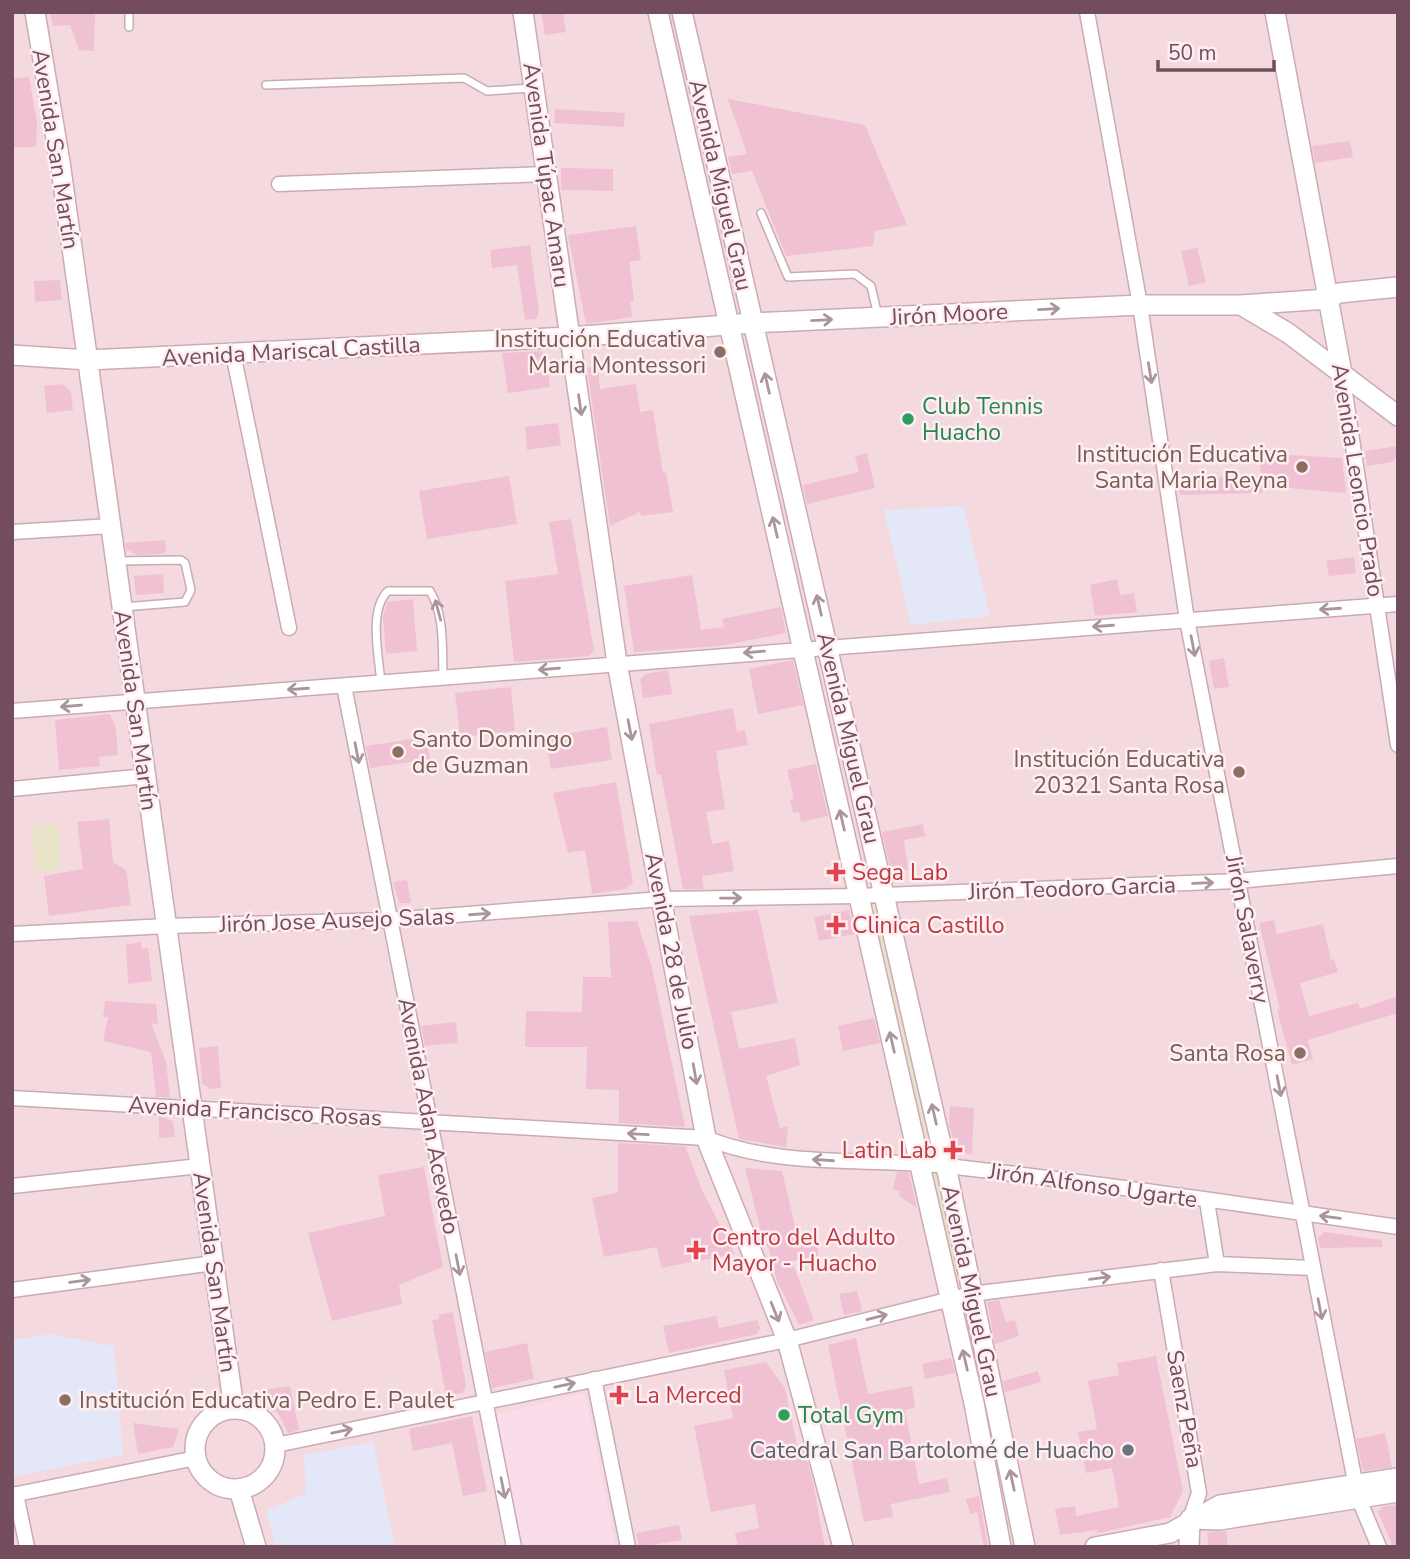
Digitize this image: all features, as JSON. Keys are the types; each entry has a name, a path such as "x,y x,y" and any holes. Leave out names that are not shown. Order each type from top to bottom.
{"street":[{"name":"Avenida San Martín","path":"35,12 88,360 234,1409"},
{"name":"Avenida Túpac Amaru","path":"523,12 570,337"},
{"name":"Avenida Miguel Grau","path":"658,12 951,1299 1002,1547"},
{"name":"Avenida Miguel Grau","path":"681,12 946,1166 1025,1547"},
{"name":"Jirón Salaverry","path":"1087,12 1140,305 1188,620 1357,1491 1379,1547"},
{"name":"Avenida Leoncio Prado","path":"1275,12 1342,373 1398,746"},
{"path":"279,184 547,174"},
{"name":"Jirón Moore","path":"1328,299 1339,293 1398,287"},
{"name":"Jirón Moore","path":"570,337 753,323 1140,305 1241,305 1328,299 1342,304 1398,300"},
{"path":"1241,305 1288,333 1398,416"},
{"name":"Avenida Mariscal Castilla","path":"12,355 88,360 570,337"},
{"name":"Avenida 28 de Julio","path":"570,337 617,663 706,1138 787,1340 843,1547"},
{"path":"233,353 289,628"},
{"path":"12,532 111,526"},
{"path":"12,711 1398,604"},
{"name":"Avenida Adan Acevedo","path":"344,686 514,1547"},
{"path":"12,789 146,776"},
{"name":"Jirón Teodoro Garcia","path":"662,900 859,896 1238,881 1398,866"},
{"name":"Jirón Jose Ausejo Salas","path":"12,934 167,926 390,920 662,900"},
{"name":"Avenida Francisco Rosas","path":"12,1098 706,1138"},
{"name":"Jirón Alfonso Ugarte","path":"706,1138 734,1149 807,1158 946,1166 1398,1227"},
{"path":"12,1186 200,1166"},
{"path":"1207,1200 1217,1264"},
{"path":"12,1290 214,1263"},
{"path":"275,1445 787,1340 971,1294 1217,1264 1312,1268"},
{"name":"Saenz Peña","path":"1161,1270 1199,1493 1190,1519 1189,1547"},
{"path":"594,1379 628,1547"},
{"path":"234,1409 257,1415 272,1433 275,1445 275,1458 262,1479 239,1489 227,1489 207,1478 196,1458 195,1446 204,1424 222,1411 234,1409"},
{"path":"27,1547 14,1494 196,1458"},
{"path":"1095,1547 1170,1533 1190,1519 1219,1520 1357,1491 1398,1478"},
{"path":"239,1489 256,1547"},
{"path":"1357,1491 1398,1492"}],"lane":[{"path":"129,12 129,27"},
{"path":"266,85 464,78 487,91 534,87"},
{"path":"761,213 788,277 855,274 871,286 879,317"},
{"path":"116,561 181,560 185,563 191,590 185,602 122,607"},
{"path":"381,683 377,612 380,599 388,591 430,591 437,603 441,623 443,678"}],"shaded area":[{"path":"12,12 1398,12 1398,1547 12,1547"},
{"path":"963,506 990,616 911,625 884,510"},
{"path":"58,824 61,870 35,872 32,826"},
{"path":"882,900 941,1158 923,1155 864,901"},
{"path":"926,1171 942,1171 964,1287 954,1289"},
{"path":"972,1312 1020,1547 1006,1547 958,1314"},
{"name":"Institución Educativa Pedro E. Paulet","path":"50,1334 114,1346 123,1455 12,1477 12,1340"},
{"path":"585,1393 616,1547 519,1547 493,1415"},
{"path":"373,1442 395,1547 276,1547 266,1511 306,1494 304,1455"}],"building":[{"path":"50,12 95,12 94,51 79,50 70,25 53,26"},
{"path":"541,12 563,12 566,32 545,35"},
{"path":"29,77 37,123 36,147 12,147 12,79"},
{"path":"728,99 865,125 907,225 875,231 873,246 786,256 752,171 732,174 728,157 747,154"},
{"path":"555,109 625,113 624,127 554,123"},
{"path":"1350,141 1353,157 1315,163 1312,146"},
{"path":"561,168 613,169 613,191 561,190"},
{"path":"636,226 641,260 629,262 634,301 630,302 632,317 586,324 568,235"},
{"path":"530,245 539,312 536,319 525,320 517,265 492,268 490,250"},
{"path":"1197,248 1206,282 1189,286 1181,251"},
{"path":"60,280 62,300 35,302 34,281"},
{"path":"541,351 546,356 550,387 508,393 502,353"},
{"path":"598,366 600,389 636,384 640,412 653,410 663,473 666,472 673,512 641,516 640,512 610,526 587,368"},
{"path":"63,384 71,392 73,410 47,413 44,386"},
{"path":"558,423 561,445 527,450 525,427"},
{"path":"1398,446 1398,454 1392,462 1367,466 1365,451"},
{"path":"867,453 875,488 807,504 803,485 859,472 855,456"},
{"name":"Institución Educativa Santa Maria Reyna","path":"1258,453 1342,458 1346,493 1263,486 1262,481 1263,493 1180,495 1177,478 1262,477"},
{"path":"509,476 517,524 427,539 419,491"},
{"path":"571,519 594,650 589,656 514,662 505,581 558,574 549,522"},
{"path":"165,540 166,552 161,554 137,555 126,549 125,543"},
{"path":"1354,557 1356,573 1329,576 1326,561"},
{"path":"163,574 164,593 136,595 134,576"},
{"path":"692,575 701,630 724,627 722,619 781,607 786,633 720,646 634,652 624,586"},
{"path":"1117,579 1120,595 1134,593 1137,612 1095,616 1090,585"},
{"path":"413,599 417,651 386,654 383,617 387,602"},
{"path":"1224,658 1229,687 1214,689 1209,661"},
{"path":"793,660 803,705 758,714 749,669"},
{"path":"668,670 672,694 643,698 640,679 645,674"},
{"path":"511,687 515,731 460,737 455,693"},
{"path":"733,708 737,732 745,730 748,745 716,751 725,809 706,812 712,844 729,841 734,871 702,876 704,889 683,889 661,774 657,775 649,724"},
{"path":"110,714 116,729 118,755 99,757 100,766 59,770 55,720"},
{"path":"607,727 612,760 551,769 546,737"},
{"name":"Santo Domingo de Guzman","path":"426,737 430,759 370,768 366,746"},
{"path":"816,764 828,816 801,822 799,812 793,813 790,800 794,799 787,770"},
{"path":"616,782 633,883 625,889 592,894 585,850 568,853 553,793"},
{"path":"109,819 113,862 126,870 131,905 49,916 44,876 83,869 77,822"},
{"path":"923,824 925,836 904,840 908,870 891,873 882,832"},
{"path":"407,880 411,903 399,903 393,882"},
{"path":"758,910 778,1003 731,1012 739,1049 795,1038 800,1065 766,1076 780,1128 788,1126 786,1147 739,1139 689,916"},
{"name":"Clinica Castillo","path":"849,910 855,934 819,941 814,917"},
{"path":"1274,920 1277,934 1323,924 1331,960 1334,959 1338,972 1300,983 1309,1016 1358,1003 1360,1009 1398,996 1398,1013 1308,1040 1313,1059 1292,1065 1277,1010 1280,1009 1259,923"},
{"path":"637,921 652,968 685,1127 619,1123 619,1090 586,1089 587,1047 525,1047 526,1011 582,1012 583,977 611,977 608,922"},
{"path":"141,942 142,949 148,948 152,981 128,984 126,945"},
{"path":"105,1001 156,1004 158,1024 151,1023 166,1062 170,1097 156,1097 151,1052 103,1041 108,1017 103,1017"},
{"path":"874,1018 880,1043 843,1051 838,1026"},
{"path":"456,1022 458,1043 425,1046 421,1026"},
{"path":"218,1046 221,1088 210,1089 202,1083 199,1048"},
{"path":"950,1106 974,1108 972,1154 956,1153 949,1125"},
{"path":"159,1116 173,1121 175,1137 159,1138"},
{"path":"618,1143 685,1146 701,1188 735,1254 661,1268 657,1247 604,1257 592,1198 618,1192"},
{"path":"424,1167 443,1267 399,1285 402,1304 332,1321 308,1233 385,1216 378,1175"},
{"path":"745,1168 782,1171 798,1239 814,1234 819,1255 792,1261 814,1320 799,1325 777,1281 768,1246 765,1247"},
{"path":"897,1172 909,1173 917,1208 899,1196 900,1191 893,1189"},
{"path":"1324,1232 1382,1240 1382,1247 1320,1248 1318,1238"},
{"path":"857,1291 862,1311 844,1315 839,1294"},
{"path":"999,1300 1006,1322 1015,1320 1019,1336 995,1344 987,1302"},
{"path":"453,1312 466,1386 462,1393 446,1396 432,1320 439,1319 439,1315"},
{"path":"716,1316 719,1328 757,1320 760,1328 757,1334 669,1353 663,1326"},
{"path":"856,1338 868,1394 912,1386 915,1408 905,1410 919,1484 947,1478 950,1492 891,1504 893,1517 864,1522 828,1345"},
{"path":"527,1343 534,1379 492,1388 485,1352"},
{"name":"Catedral San Bartolomé de Huacho","path":"1156,1356 1183,1491 1170,1517 1098,1533 1097,1530 1060,1535 1055,1509 1075,1506 1076,1516 1119,1507 1112,1468 1086,1473 1078,1432 1097,1429 1088,1381 1119,1375 1117,1363"},
{"path":"951,1358 955,1373 925,1379 922,1364"},
{"path":"766,1362 785,1388 797,1445 803,1444 825,1547 738,1547 735,1533 759,1528 755,1504 711,1512 694,1426 733,1418 724,1370"},
{"path":"1038,1371 1041,1382 1005,1392 1003,1381"},
{"path":"290,1386 299,1430 288,1433 278,1413 259,1404 264,1390"},
{"path":"472,1416 487,1491 463,1496 452,1443 413,1451 409,1429"},
{"path":"133,1423 179,1429 173,1447 138,1454"},
{"path":"1385,1433 1392,1467 1363,1471 1356,1439"},
{"path":"979,1496 988,1547 984,1547 977,1512 970,1514 966,1499"},
{"path":"1398,1504 1398,1547 1393,1547 1378,1512 1382,1507"},
{"path":"679,1525 682,1540 639,1547 636,1533"},
{"path":"1226,1531 1228,1547 1209,1547 1207,1532"}],"place":[{"name":"Institución Educativa Maria Montessori","path":"720,352"},
{"name":"Club Tennis Huacho","path":"908,419"},
{"name":"Institución Educativa Santa Maria Reyna","path":"1302,467"},
{"name":"Santo Domingo de Guzman","path":"398,752"},
{"name":"Institución Educativa 20321 Santa Rosa","path":"1239,772"},
{"name":"Sega Lab","path":"836,872"},
{"name":"Clinica Castillo","path":"836,925"},
{"name":"Santa Rosa","path":"1300,1053"},
{"name":"Latin Lab","path":"953,1150"},
{"name":"Centro del Adulto Mayor - Huacho","path":"696,1250"},
{"name":"La Merced","path":"619,1395"},
{"name":"Institución Educativa Pedro E. Paulet","path":"65,1400"},
{"name":"Total Gym","path":"784,1415"},
{"name":"Catedral San Bartolomé de Huacho","path":"1128,1450"}]}
